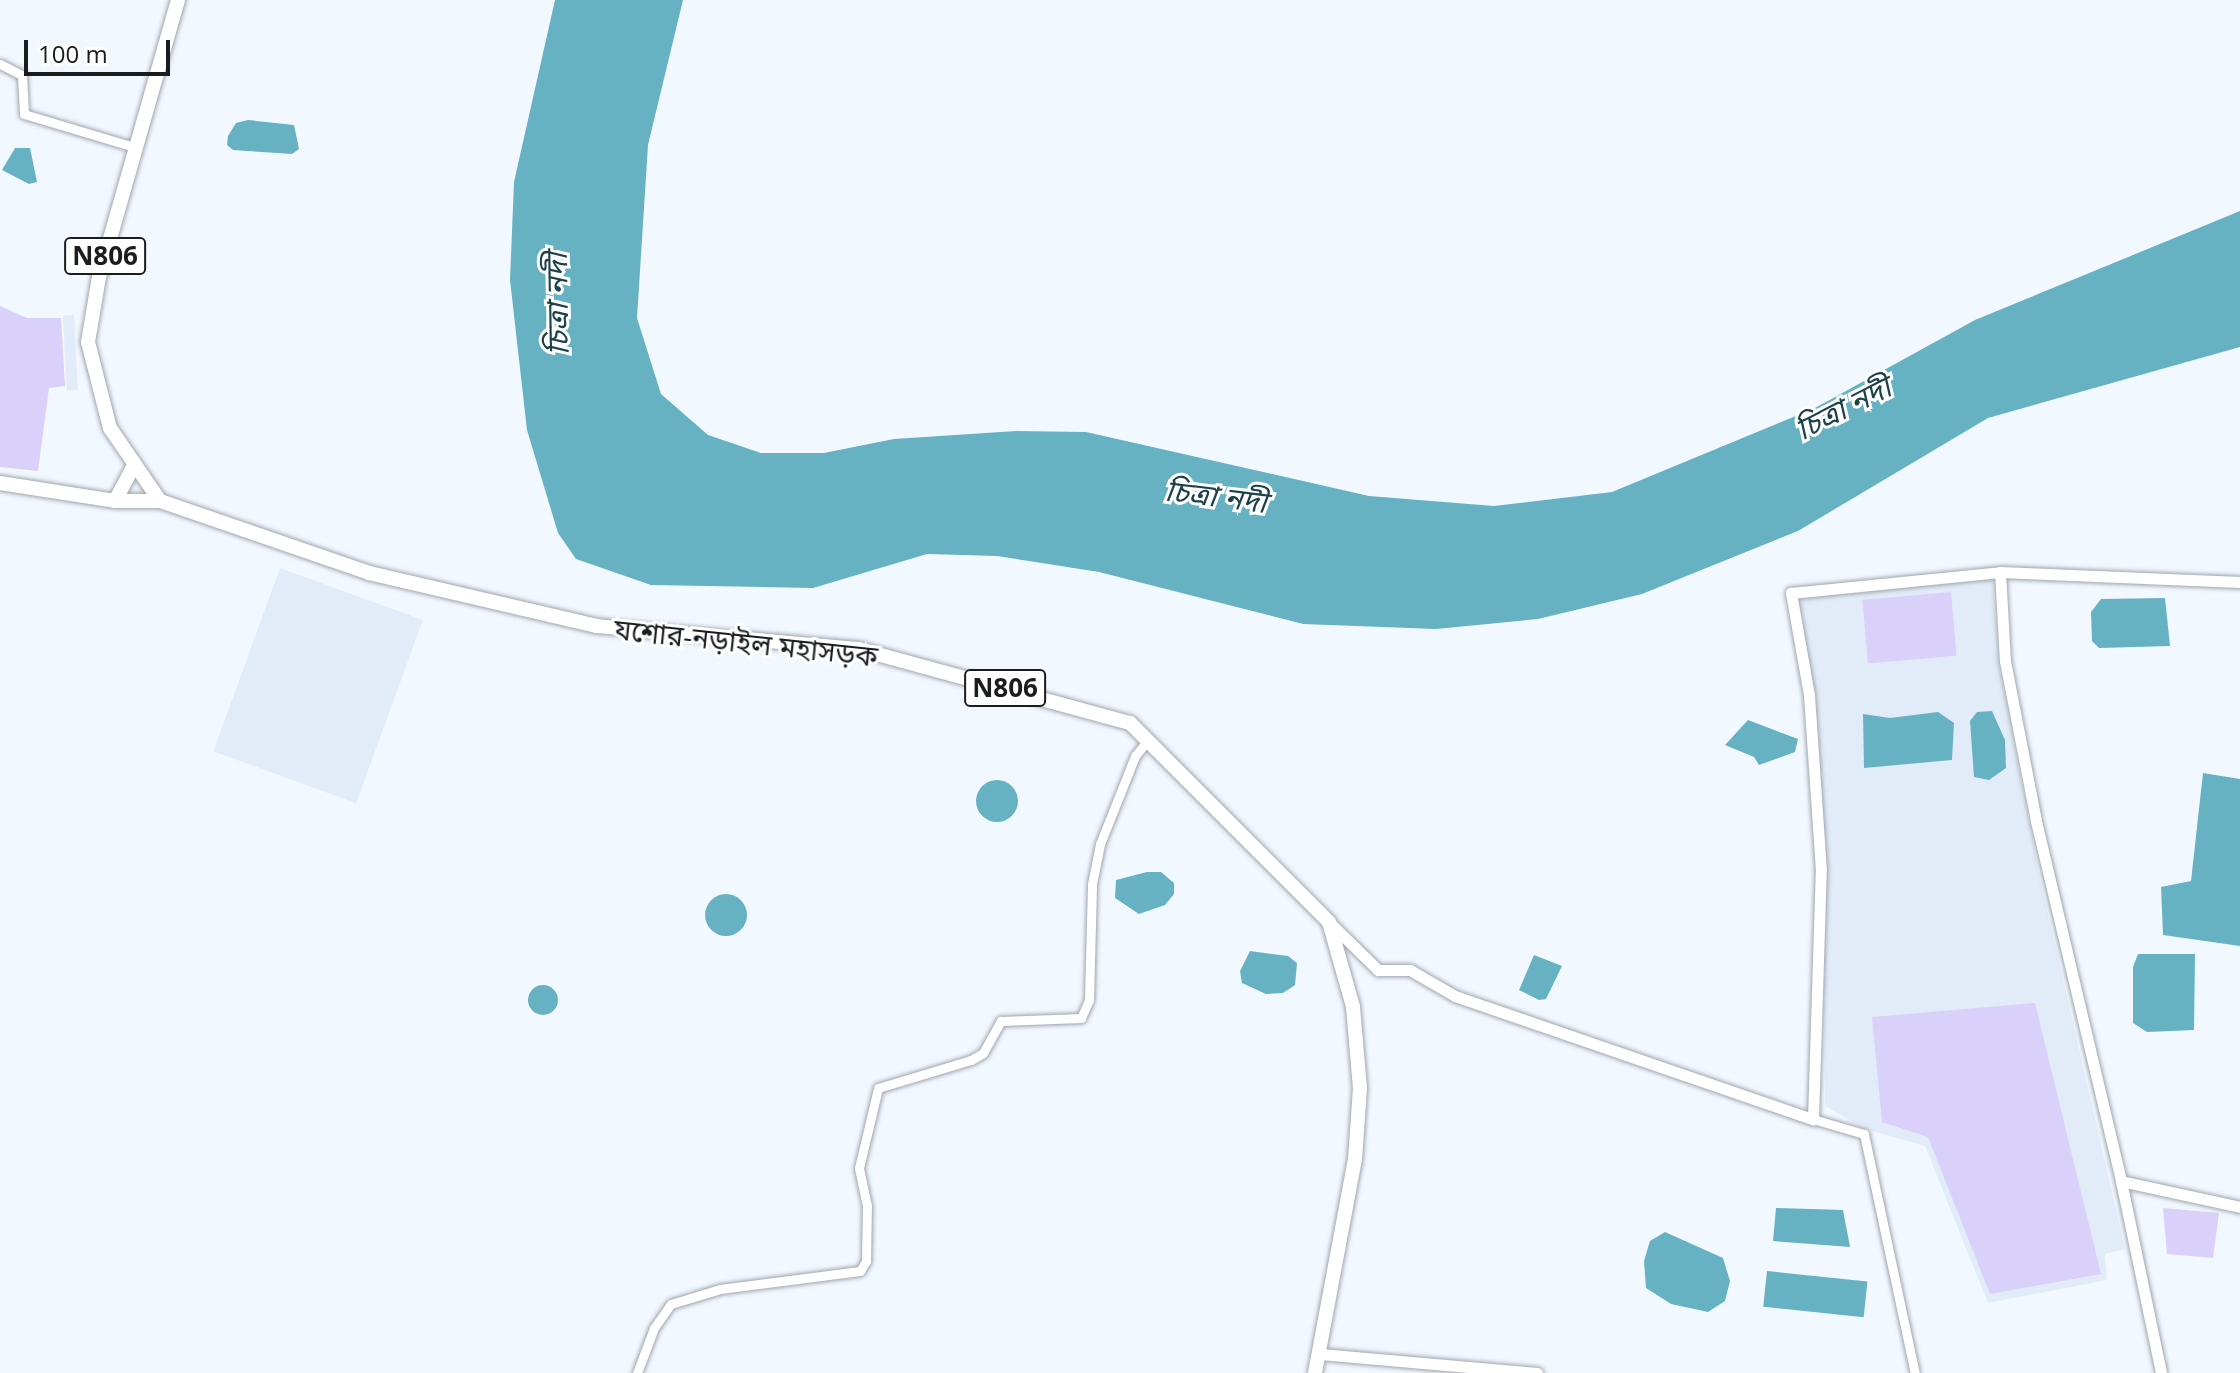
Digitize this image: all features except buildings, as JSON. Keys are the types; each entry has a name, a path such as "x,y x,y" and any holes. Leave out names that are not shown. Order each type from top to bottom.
{"main road":[{"name":"N806","path":"160,501 110,428 88,342 96,288 178,0"},
{"path":"115,501 134,466"},
{"name":"যশোর-নড়াইল মহাসড়ক","path":"0,483 115,501 160,501 369,573 596,626 859,649 1130,723 1329,922 1353,1007 1360,1088 1355,1159 1315,1373"}],"street":[{"path":"0,64 22,75 24,114 134,147"},
{"path":"2000,572 2005,661 2036,821 2121,1181 2161,1373"},
{"path":"1813,1119 1821,871 1809,695 1791,593 2000,572 2240,582"},
{"path":"637,1373 654,1328 671,1304 720,1289 860,1271 866,1261 867,1206 859,1168 878,1088 971,1060 983,1053 1001,1021 1081,1018 1089,1000 1092,884 1100,844 1135,756 1149,739"},
{"path":"1329,922 1378,970 1410,970 1455,996 1864,1134 1915,1373"},
{"path":"2121,1181 2240,1207"},
{"path":"1320,1354 1537,1373"}],"shaded area":[{"path":"0,306 27,318 61,318 65,386 49,388 38,471 0,467"},
{"path":"74,315 78,390 67,390 63,316"},
{"path":"280,568 423,620 356,803 213,751"},
{"path":"1992,577 1999,665 2042,888 2125,1249 2105,1254 2107,1280 1988,1303 1925,1146 1865,1129 1825,1106 1823,868 1795,597"},
{"path":"1951,592 1957,656 1868,664 1862,600"},
{"path":"2035,1003 2101,1274 1990,1294 1928,1137 1882,1122 1872,1017"},
{"path":"2163,1208 2219,1213 2213,1258 2167,1254"}],"water":[{"name":"চিত্রা নদী","path":"555,0 683,0 648,145 637,318 661,394 708,435 761,453 824,453 894,439 1016,431 1086,432 1369,496 1494,506 1612,492 1815,408 1975,320 2240,211 2240,347 1988,418 1798,531 1642,594 1538,619 1436,629 1303,624 1099,572 997,556 927,554 813,588 651,585 576,559 558,533 527,430 510,280 514,182"},
{"path":"248,120 294,125 299,149 292,154 233,150 227,145 228,136 236,123"},
{"path":"15,148 30,148 37,182 29,184 2,170"},
{"path":"2165,598 2170,646 2099,648 2092,641 2091,612 2101,599"},
{"path":"1992,711 2005,740 2006,768 1989,780 1974,777 1970,721 1977,712"},
{"path":"1938,712 1954,723 1952,760 1864,768 1863,714 1890,718"},
{"path":"1748,720 1798,739 1795,752 1759,765 1754,757 1725,745"},
{"path":"2203,773 2240,779 2240,946 2163,935 2161,887 2191,881"},
{"path":"997,780 1012,786 1018,801 1012,816 997,822 982,816 976,801 982,786"},
{"path":"1147,872 1161,872 1174,883 1174,894 1165,905 1139,914 1115,898 1116,880"},
{"path":"726,894 741,900 747,915 741,930 726,936 711,930 705,915 711,900"},
{"path":"1250,951 1288,956 1297,963 1295,985 1283,993 1266,994 1242,983 1240,971"},
{"path":"2138,954 2195,954 2194,1030 2147,1032 2133,1023 2133,967"},
{"path":"1534,955 1562,966 1546,999 1539,1000 1519,990"},
{"path":"543,985 554,989 558,1000 554,1011 543,1015 532,1011 528,1000 532,989"},
{"path":"1776,1208 1843,1210 1850,1247 1773,1241"},
{"path":"1665,1232 1723,1258 1730,1281 1725,1301 1708,1312 1671,1304 1646,1288 1644,1261 1650,1241"},
{"path":"1767,1271 1867,1282 1864,1317 1763,1307"}]}
